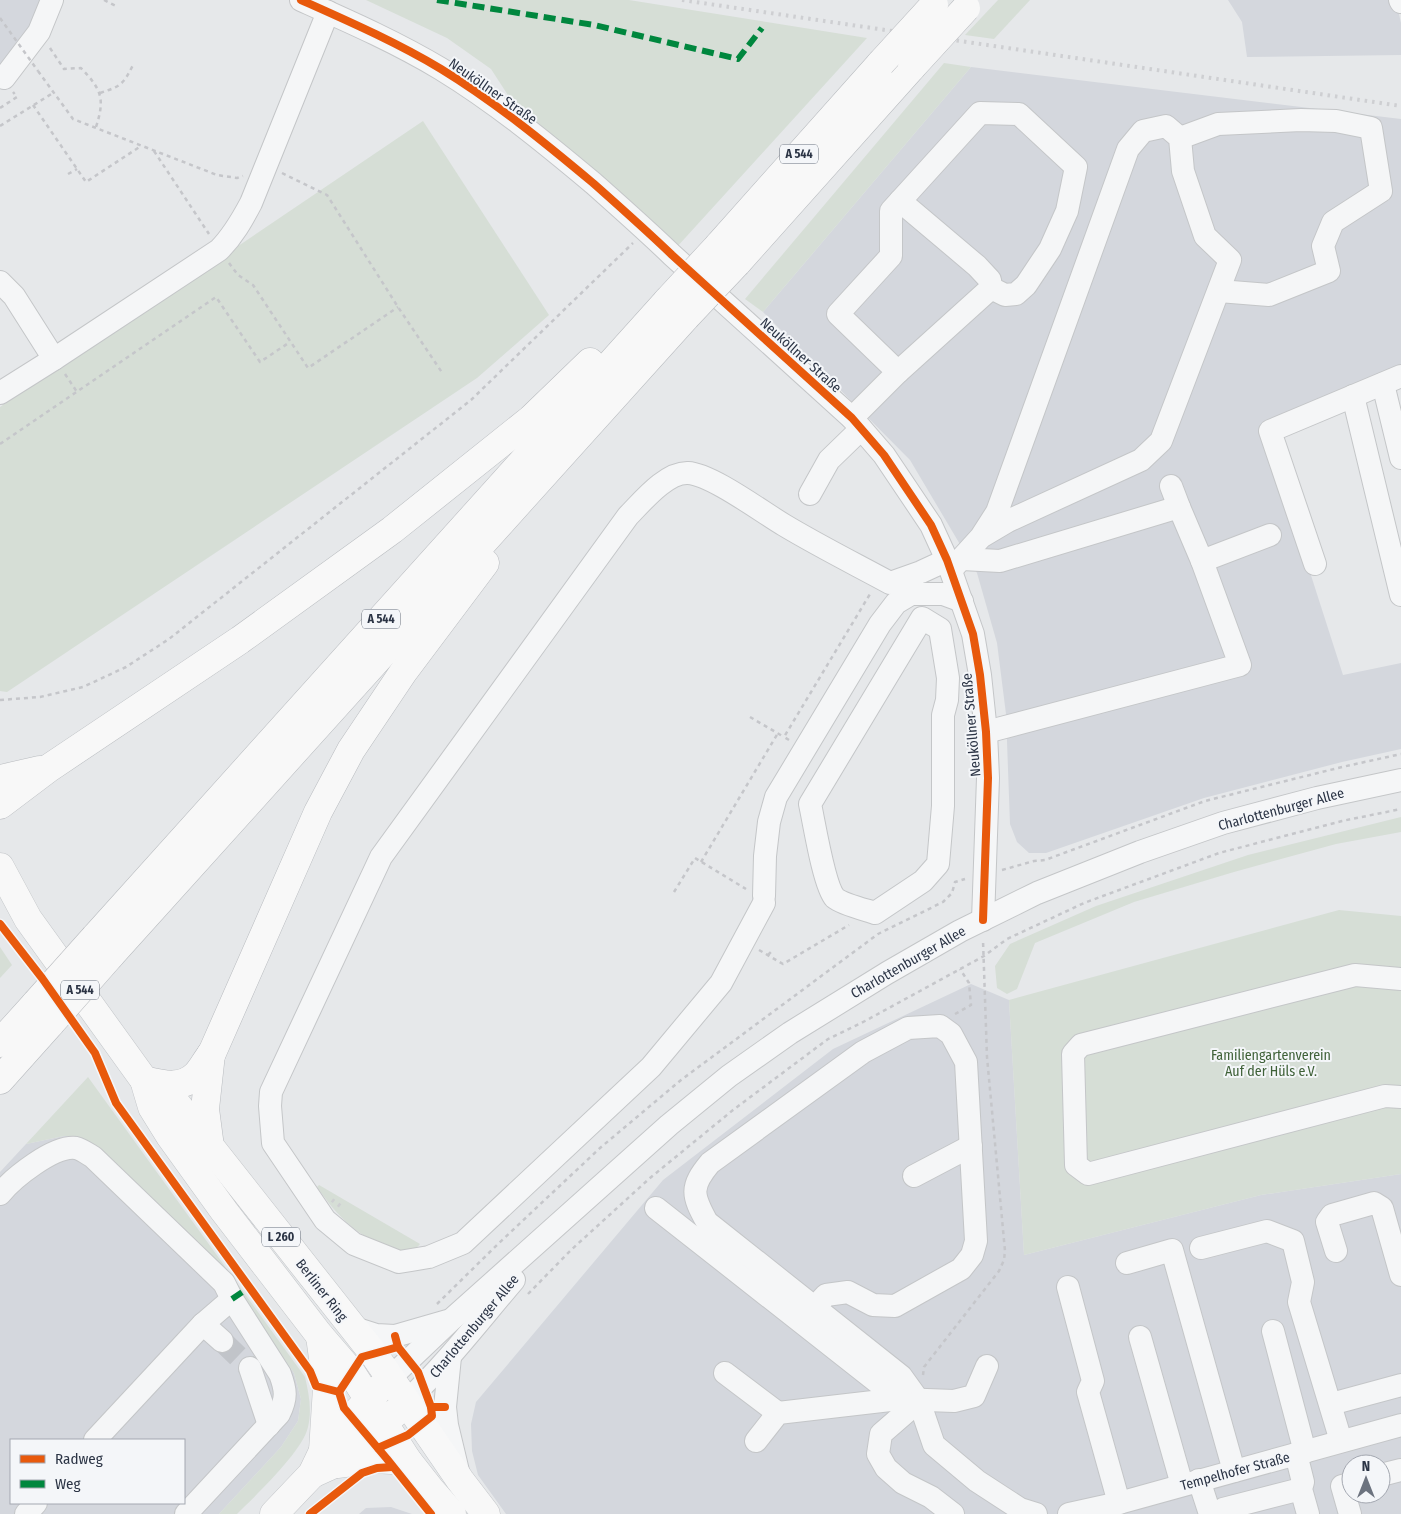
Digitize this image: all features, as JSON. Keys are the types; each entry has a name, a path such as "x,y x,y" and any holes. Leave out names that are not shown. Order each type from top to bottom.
{"main road":[{"name":"A 544","path":"727,254 881,63 937,2"},
{"name":"A 544","path":"0,1080 43,1013 677,308 727,254 912,67 970,4"},
{"name":"A 544","path":"102,947 544,474 677,308"},
{"path":"0,805 49,768 240,640 392,530 531,419 591,361 677,308"},
{"path":"144,1080 163,1085 179,1085 195,1076 212,1053 318,812 352,750 404,671 492,554 544,474"},
{"path":"0,779 49,768"},
{"name":"Berliner Ring","path":"0,868 28,919 144,1080 152,1107 170,1136 224,1211 320,1336 351,1372 408,1461 452,1514"},
{"name":"Berliner Ring","path":"0,892 28,919"},
{"name":"A 544","path":"0,1042 43,1013"},
{"path":"210,1147 205,1109 212,1053"},
{"name":"Berliner Ring","path":"144,1080 171,1097 373,1353 408,1401 422,1425 460,1480 486,1514"},
{"path":"320,1336 328,1388 323,1463"},
{"path":"274,1514 323,1463 352,1417 390,1378"},
{"name":"Charlottenburger Allee","path":"323,1463 360,1446 408,1401"},
{"path":"323,1463 375,1459 408,1461"}],"street":[{"path":"4,78 39,32 52,0"},
{"name":"Neuköllner Straße","path":"301,0 440,68 542,140 647,230 857,424 884,455 954,563 962,601 973,634 983,695 988,778 982,920"},
{"path":"0,393 219,250 230,239 251,203 328,12"},
{"path":"898,372 838,314 891,256 891,211 900,201 980,113 1019,114 1076,167 1067,211 1050,249 1026,285 1016,294 1005,295 991,288"},
{"path":"1180,138 1218,124 1301,120 1336,121 1371,128 1381,191 1333,222 1323,246 1329,271 1269,295 1218,291"},
{"path":"954,563 981,538 1008,522 1140,460 1161,441 1230,260 1205,236 1183,171 1180,138 1166,126 1143,131 1128,149 997,512 981,538"},
{"path":"900,201 977,266 990,280 991,288"},
{"path":"0,282 14,296 54,359"},
{"path":"810,494 829,460 898,372 991,288"},
{"path":"1315,564 1270,431 1392,380 1401,458"},
{"path":"1353,396 1401,595"},
{"path":"962,601 943,594 911,594 896,603 880,624 776,797 769,822 760,897 743,941 721,983 651,1067 463,1242 429,1257 399,1262 354,1244 325,1220 273,1143 270,1106 271,1092 381,856 628,516 650,494 672,476 688,473 709,479 786,526 890,583 954,563 1000,561 1179,507"},
{"path":"986,732 1240,665 1202,561 1171,486"},
{"path":"1202,561 1270,535"},
{"path":"880,624 890,583"},
{"path":"922,618 940,629 948,678 947,700 943,715 943,806 938,864 923,881 875,913 835,898 826,875 810,804 922,618"},
{"path":"942,642 973,634"},
{"path":"947,700 956,697 983,695"},
{"name":"Charlottenburger Allee","path":"390,1378 451,1320 642,1148 737,1071 790,1033 878,978 982,920 1037,894 1130,856 1223,823 1317,798 1401,780"},
{"path":"1401,979 1355,975 1081,1045 1073,1054 1076,1165 1088,1174 1385,1096 1401,1097"},
{"path":"814,1308 826,1295 848,1292 873,1305 895,1306 960,1269 972,1256 976,1240 966,1062 951,1034 940,1026 908,1028 863,1052 710,1163 699,1176 695,1192 698,1205 707,1222 814,1308 901,1376 909,1400 934,1445 977,1481 1020,1509 1036,1514"},
{"path":"914,1176 971,1146"},
{"path":"0,1194 7,1186 40,1160 64,1149 77,1148 93,1157 224,1283 232,1299 280,1374 285,1388 285,1403 279,1414 186,1514"},
{"path":"1336,1251 1328,1222 1332,1215 1374,1203 1382,1208 1401,1275"},
{"path":"656,1208 909,1400"},
{"name":"Charlottenburger Allee","path":"408,1401 450,1356 559,1224"},
{"path":"1201,1248 1267,1230 1293,1241 1303,1282 1300,1302 1341,1441"},
{"path":"1127,1263 1172,1250 1207,1478"},
{"path":"1068,1287 1093,1381 1088,1392 1118,1503"},
{"path":"96,1439 203,1324 232,1299"},
{"path":"351,1327 376,1335 395,1336 451,1320"},
{"path":"203,1324 222,1341"},
{"path":"1273,1331 1300,1453 1303,1482 1301,1488 1308,1514"},
{"path":"1140,1337 1207,1478 1219,1512 1301,1488"},
{"path":"450,1356 445,1407 447,1425 460,1480"},
{"path":"725,1373 778,1413 909,1400 954,1401 974,1396 987,1366"},
{"path":"250,1368 269,1425"},
{"path":"1331,1404 1401,1385"},
{"path":"909,1400 882,1434 878,1454 886,1468 903,1483 931,1497 953,1514"},
{"path":"756,1441 778,1413"},
{"name":"Tempelhofer Straße","path":"1069,1514 1118,1503 1401,1425"},
{"path":"26,1514 35,1504"}],"path":[{"path":"104,0 116,6"},
{"path":"0,18 73,119 217,175 237,178 266,166 326,195 443,374"},
{"path":"39,32 64,69 81,68 100,93 102,110 96,127"},
{"path":"100,93 116,88 123,83 133,65"},
{"path":"0,126 53,93"},
{"path":"0,108 17,97"},
{"path":"33,105 86,182 141,146"},
{"path":"154,151 219,250 238,276 253,285 308,368 398,307"},
{"path":"68,174 77,169"},
{"path":"0,700 40,697 83,687 126,668 170,639 471,400 647,230"},
{"path":"0,444 216,297 260,362 290,342"},
{"path":"750,717 784,737"},
{"path":"701,862 778,733"},
{"path":"674,892 695,858 760,897"},
{"path":"743,941 783,964 852,923"},
{"path":"768,955 773,950"},
{"path":"960,969 969,983 970,1005 961,1010"}],"shaded area":[{"path":"0,0 57,0 0,66"},
{"path":"1228,0 1392,0 1398,10 1401,23 1401,55 1247,57 1242,22"},
{"path":"971,67 1401,119 1401,370 1264,429 1343,675 1401,663 1401,749 1342,762 1204,798 1046,853 1029,853 1017,842 1010,824 1006,714 997,643 977,573 910,460 763,312"},
{"path":"971,984 1009,1000 1024,1255 1261,1195 1401,1174 1401,1514 506,1514 478,1475 472,1451 471,1424 476,1402 663,1180 833,1049"},
{"path":"64,1136 81,1137 220,1266 294,1373 301,1399 298,1421 281,1447 219,1514 0,1514 0,1172 26,1144"},
{"path":"391,1507 412,1514 359,1514 366,1508"}],"green space":[{"path":"366,0 629,0 867,38 676,248 517,109 491,69 447,38"},
{"path":"998,0 1030,0 994,39 965,35"},
{"path":"944,63 971,67 763,312 745,299"},
{"path":"423,121 549,315 477,378 7,692 0,691 0,407"},
{"path":"1401,817 1401,832 1336,844 1134,902 1035,943 1017,989 1007,994 997,988 995,966 1010,944 1096,906 1248,855"},
{"name":"Familiengartenverein Auf der Hüls e.V.","path":"1339,910 1401,916 1401,1174 1261,1195 1024,1255 1009,1000"},
{"path":"0,947 12,965 0,978"},
{"path":"88,1077 305,1377 310,1408 308,1427 304,1437 278,1472 237,1514 219,1514 281,1447 298,1421 301,1399 294,1373 220,1266 81,1137 64,1136 26,1144"},
{"path":"319,1185 420,1244 412,1250 402,1250 371,1240 350,1226 341,1217 317,1187"}],"tunnel":[{"path":"222,1341 250,1368"}],"railway":[{"path":"682,0 1401,106"},
{"path":"332,1200 343,1208"}],"marked path":[{"path":"437,0 594,25 738,59 762,28"},
{"path":"232,1299 250,1287"}],"cycle path":[{"path":"301,0 424,59 481,95 538,138 593,183 852,418 884,455 931,525 947,560 973,634 980,675 986,732 988,778 983,920"},
{"path":"0,924 42,978 95,1053 116,1103 310,1371 316,1386 339,1392 344,1408 431,1514"},
{"path":"395,1336 398,1347 418,1372 431,1407 445,1407"},
{"path":"339,1392 362,1357 398,1347"},
{"path":"378,1448 408,1435 432,1416 431,1407"},
{"path":"310,1514 362,1473 377,1468 392,1467"}]}
